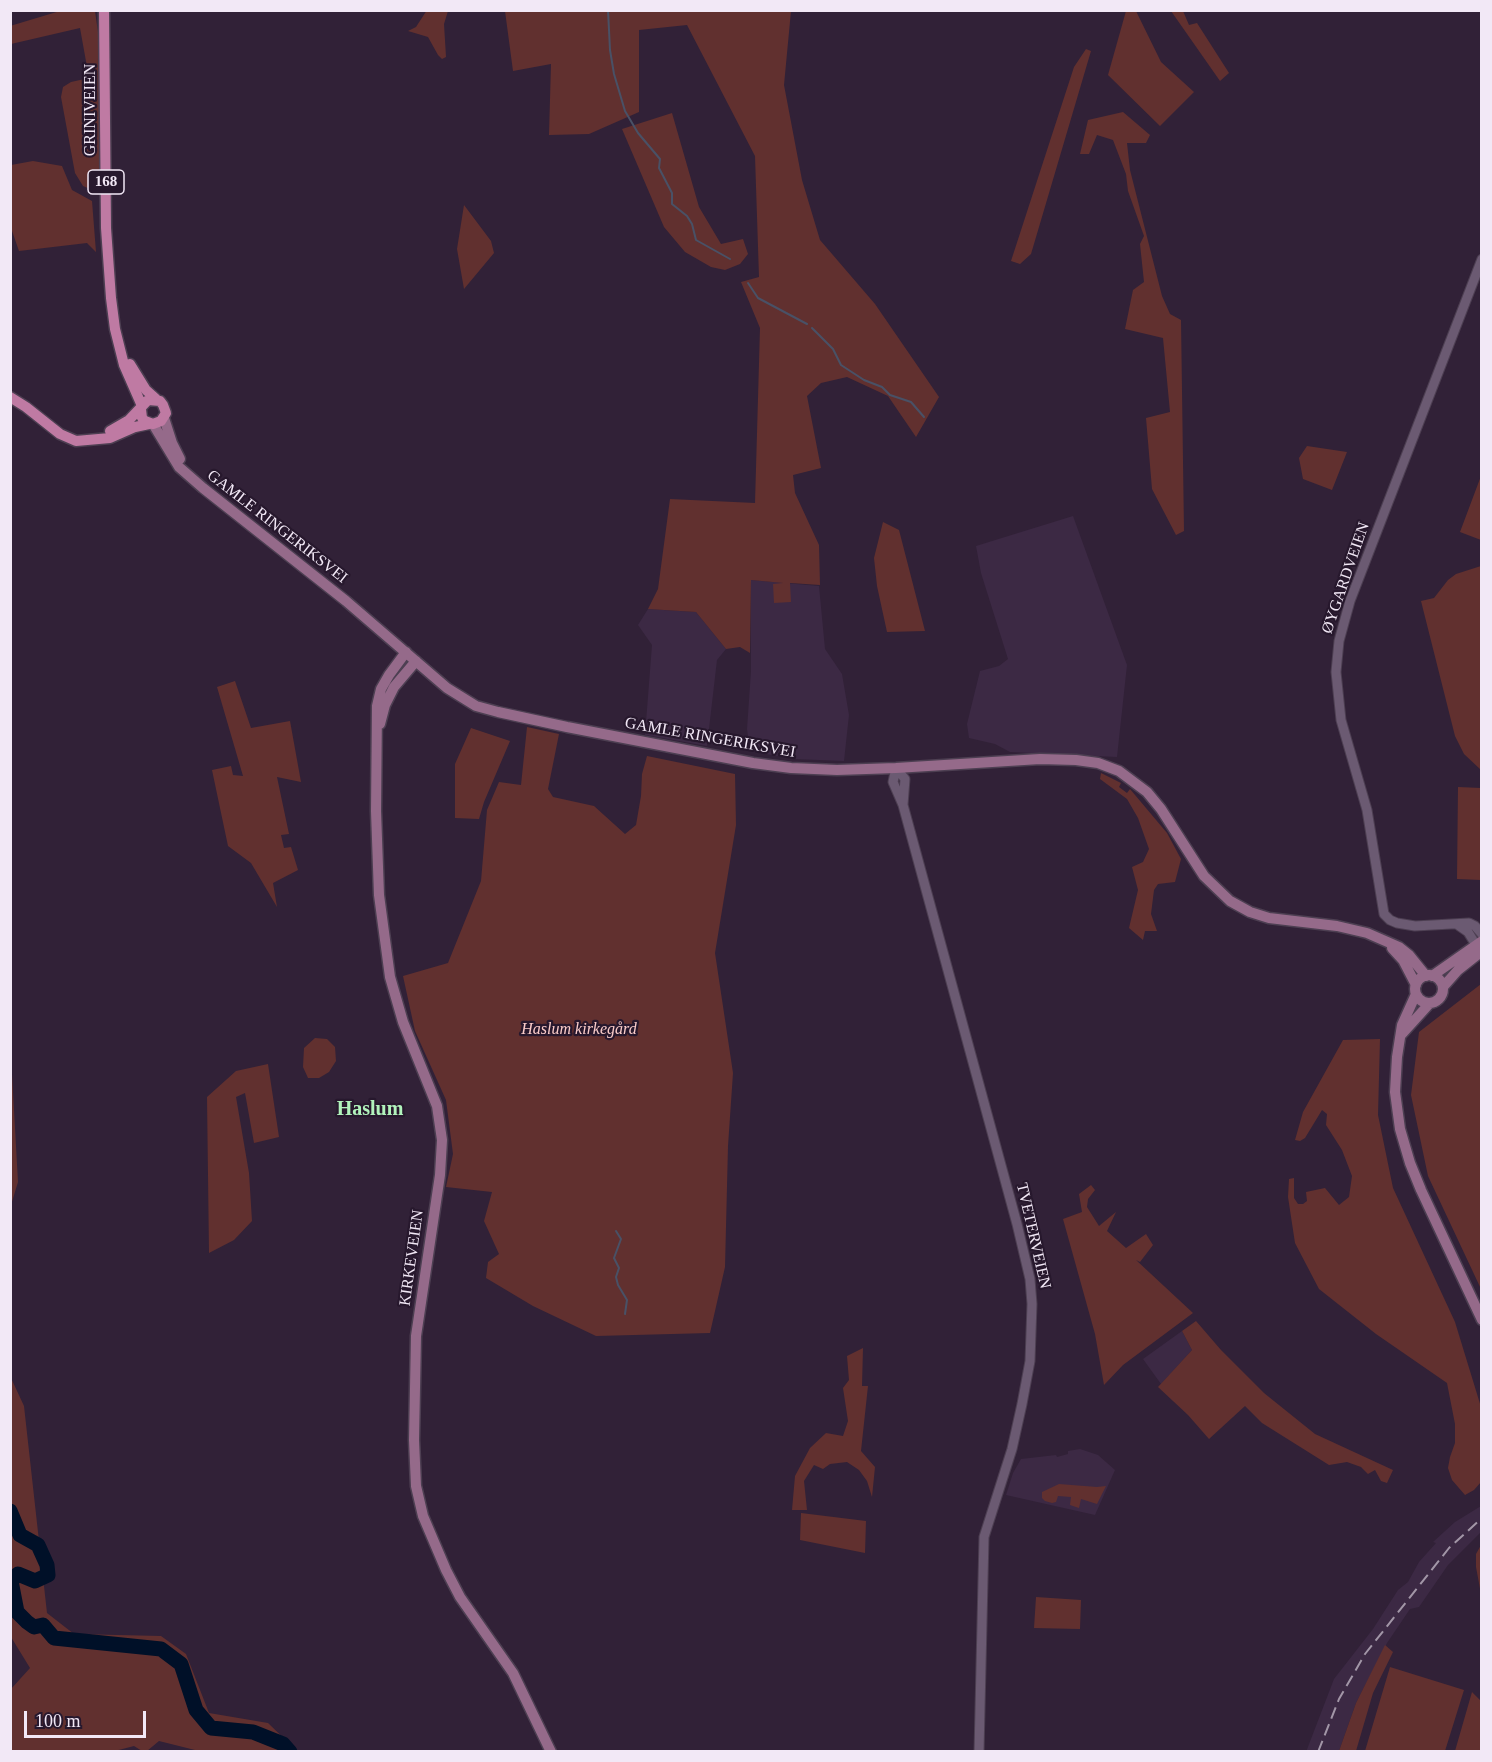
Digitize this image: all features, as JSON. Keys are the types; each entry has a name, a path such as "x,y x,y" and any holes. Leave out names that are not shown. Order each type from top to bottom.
{"main road":[{"name":"GRINIVEIEN","path":"104,10 108,267 113,317 124,365 141,407"},
{"name":"GRINIVEIEN","path":"121,352 146,390 156,399"},
{"path":"10,397 68,438 84,442 110,438 164,418"},
{"path":"101,439 148,400 156,399"},
{"name":"168","path":"156,399 164,405 164,418"},
{"name":"168","path":"141,407 142,418 151,424"},
{"name":"GAMLE RINGERIKSVEI","path":"164,418 172,443 188,475"},
{"name":"GAMLE RINGERIKSVEI","path":"151,424 173,458 188,475 447,688 466,701 515,716 753,764 813,770 896,768 1040,759 1087,761 1119,771 1147,792 1161,809 1204,876 1222,894 1239,906 1269,918 1347,928 1367,933 1394,944 1409,955 1429,976"},
{"name":"KIRKEVEIEN","path":"406,652 392,669 379,697 375,721 376,811 380,895 390,977 403,1022 436,1106 441,1140 440,1175 417,1336 414,1440 416,1486 423,1516 450,1578 513,1673 551,1752"},
{"name":"KIRKEVEIEN","path":"377,745 382,715 389,696 399,680 416,661"},
{"path":"1386,941 1402,960 1422,1001 1430,1003"},
{"path":"1480,946 1418,981 1404,1019 1396,1057 1395,1092 1402,1139 1420,1190 1482,1320"},
{"path":"1443,987 1480,946"},
{"path":"1401,1035 1430,1003 1438,1000 1443,992 1439,980 1429,976"}],"street":[{"name":"ØYGARDVEIEN","path":"1482,259 1350,602 1339,641 1336,672 1341,720 1367,810 1383,912 1390,920 1404,925 1458,925 1462,922 1475,926 1482,934"},
{"name":"TVETERVEIEN","path":"896,768 893,782 903,805 1030,1279 1032,1304 1030,1361 1012,1449 984,1537 979,1752"},
{"path":"1458,925 1468,932 1480,946"}],"shaded area":[{"path":"1073,516 1127,665 1117,757 1010,752 995,744 969,738 967,724 980,671 999,666 1008,659 981,573 976,546"},
{"path":"751,580 819,586 825,649 842,674 849,715 844,761 794,759 750,751 747,729 751,671"},
{"path":"648,609 696,612 726,649 717,660 707,746 645,735 652,645 638,625"},
{"path":"1182,1331 1192,1350 1161,1384 1143,1359"},
{"path":"1080,1449 1098,1455 1115,1470 1095,1515 1006,1495 1013,1473 1021,1459 1056,1455 1057,1457 1068,1454 1068,1451"},
{"path":"1481,1506 1481,1532 1448,1565 1419,1607 1410,1609 1387,1643 1356,1703 1339,1751 1306,1752 1334,1679 1373,1629 1398,1590 1408,1582 1419,1562 1436,1543 1433,1542 1455,1522"}],"green space":[{"path":"427,10 448,11 444,24 446,57 442,59 428,37 408,31 416,27"},
{"path":"60,11 95,11 101,53 99,193 83,186 75,173 61,97 63,87 71,82 89,78 80,28 11,44 10,26"},
{"path":"505,11 791,11 784,85 802,180 820,240 875,304 939,397 916,437 888,396 847,377 821,383 807,396 821,468 793,475 795,493 819,545 820,585 790,583 791,602 774,603 773,584 783,583 751,580 750,653 740,647 726,649 696,612 648,609 658,589 670,499 755,503 760,328 741,282 759,277 755,156 687,25 639,30 639,112 589,134 549,135 551,64 513,71"},
{"path":"1126,11 1136,11 1161,62 1194,92 1160,126 1108,75"},
{"path":"1171,11 1183,11 1189,25 1197,23 1229,73 1220,81"},
{"path":"1086,49 1091,51 1031,254 1020,264 1011,261 1074,67"},
{"path":"1123,112 1150,135 1146,143 1127,143 1130,170 1162,296 1170,314 1181,320 1184,531 1176,535 1152,489 1146,418 1170,412 1163,338 1125,329 1133,290 1144,282 1140,244 1144,236 1128,191 1126,174 1113,140 1097,135 1089,154 1080,154 1088,120"},
{"path":"672,113 699,207 721,244 743,239 748,254 740,264 725,270 711,267 685,252 664,227 622,129"},
{"path":"33,161 62,166 72,190 92,201 96,252 87,243 19,251 11,228 11,165"},
{"path":"464,205 491,241 494,253 464,289 457,249"},
{"path":"1307,446 1347,452 1332,490 1303,479 1299,458"},
{"path":"1481,476 1481,540 1460,532"},
{"path":"883,522 899,530 925,631 887,632 877,586 874,558"},
{"path":"1482,566 1481,770 1464,754 1455,736 1421,601 1434,598 1448,580 1456,574"},
{"path":"235,681 251,728 290,721 301,782 277,777 289,834 281,835 284,848 291,847 298,870 273,883 277,907 251,863 228,846 212,770 231,766 233,775 243,776 217,687"},
{"name":"Haslum kirkegård","path":"527,727 559,734 548,789 553,797 594,806 625,834 636,825 642,774 647,756 735,774 736,825 715,953 733,1073 728,1146 725,1267 710,1333 596,1336 533,1306 486,1278 488,1262 499,1254 484,1221 492,1192 446,1187 453,1154 446,1100 415,1031 403,976 448,963 481,881 487,810 499,782 521,785"},
{"path":"471,728 510,741 479,819 455,818 455,764"},
{"path":"1101,773 1121,783 1119,787 1127,793 1130,789 1167,833 1181,859 1175,882 1158,884 1154,890 1151,914 1157,931 1145,931 1143,940 1129,928 1138,890 1132,867 1143,862 1149,849 1138,818 1127,799 1100,779"},
{"path":"1458,787 1481,788 1481,880 1457,879"},
{"path":"1481,984 1481,1289 1428,1176 1411,1095 1419,1032"},
{"path":"315,1038 327,1039 335,1047 336,1061 329,1072 319,1078 308,1078 303,1067 304,1048"},
{"path":"1380,1039 1378,1115 1393,1188 1455,1322 1481,1407 1481,1482 1465,1495 1452,1480 1448,1468 1455,1443 1455,1424 1447,1383 1376,1334 1319,1289 1295,1243 1288,1197 1289,1179 1294,1178 1294,1198 1298,1204 1307,1201 1306,1192 1325,1188 1339,1205 1349,1197 1352,1176 1342,1150 1326,1125 1327,1114 1322,1110 1305,1138 1300,1141 1295,1140 1303,1112 1343,1040"},
{"path":"11,1056 18,1182 11,1205"},
{"path":"268,1064 279,1137 254,1143 245,1093 236,1097 249,1173 252,1221 234,1240 209,1253 207,1097 236,1071"},
{"path":"1091,1185 1095,1190 1088,1199 1087,1207 1099,1226 1116,1212 1107,1231 1126,1248 1146,1234 1153,1245 1140,1262 1136,1260 1193,1313 1123,1365 1104,1385 1095,1334 1063,1219 1082,1212 1079,1194"},
{"path":"1196,1321 1264,1393 1315,1434 1393,1470 1387,1483 1381,1481 1375,1470 1368,1474 1361,1467 1347,1462 1329,1465 1262,1423 1245,1406 1209,1439 1188,1415 1158,1387 1192,1350 1182,1331"},
{"path":"863,1348 862,1386 868,1386 861,1451 875,1467 872,1497 867,1481 859,1470 847,1462 830,1464 823,1469 814,1465 804,1481 807,1510 792,1510 795,1476 810,1448 826,1433 843,1436 848,1421 843,1388 849,1380 847,1356"},
{"path":"11,1378 24,1406 47,1613 74,1634 161,1636 186,1654 209,1713 268,1723 297,1751 199,1751 159,1741 147,1751 134,1746 111,1752 11,1751 11,1689 30,1668 11,1637"},
{"path":"1059,1484 1106,1486 1097,1504 1081,1499 1079,1508 1070,1505 1071,1497 1058,1496 1056,1502 1052,1503 1042,1498 1042,1492"},
{"path":"801,1513 866,1521 865,1553 800,1540"},
{"path":"1481,1545 1481,1594 1476,1554"},
{"path":"1036,1597 1081,1600 1080,1629 1034,1628"},
{"path":"1385,1645 1393,1652 1373,1693 1356,1751 1339,1751 1356,1703"},
{"path":"1390,1667 1464,1690 1445,1751 1365,1751"},
{"path":"1472,1692 1481,1701 1481,1751 1455,1751"}],"waterway":[{"path":"608,10 614,74 625,111 638,133 660,159 659,168 672,193 672,204 687,216 692,224 696,240 730,259"},
{"path":"748,283 758,298 807,324"},
{"path":"812,328 833,349 841,365 864,380 882,387 890,395 911,402 924,417"},
{"path":"616,1231 621,1239 614,1258 619,1268 616,1277 627,1300 625,1314"},
{"path":"10,1511 20,1535 38,1545 47,1565 48,1575 35,1581 18,1574 11,1581 17,1612 27,1622 34,1627 43,1625 54,1638 161,1649 181,1664 196,1710 211,1728 253,1732 283,1744 290,1752"}],"railway":[{"path":"1318,1752 1339,1699 1365,1654 1449,1548 1482,1518"}],"district":[{"name":"Haslum","path":"370,1110"}]}
